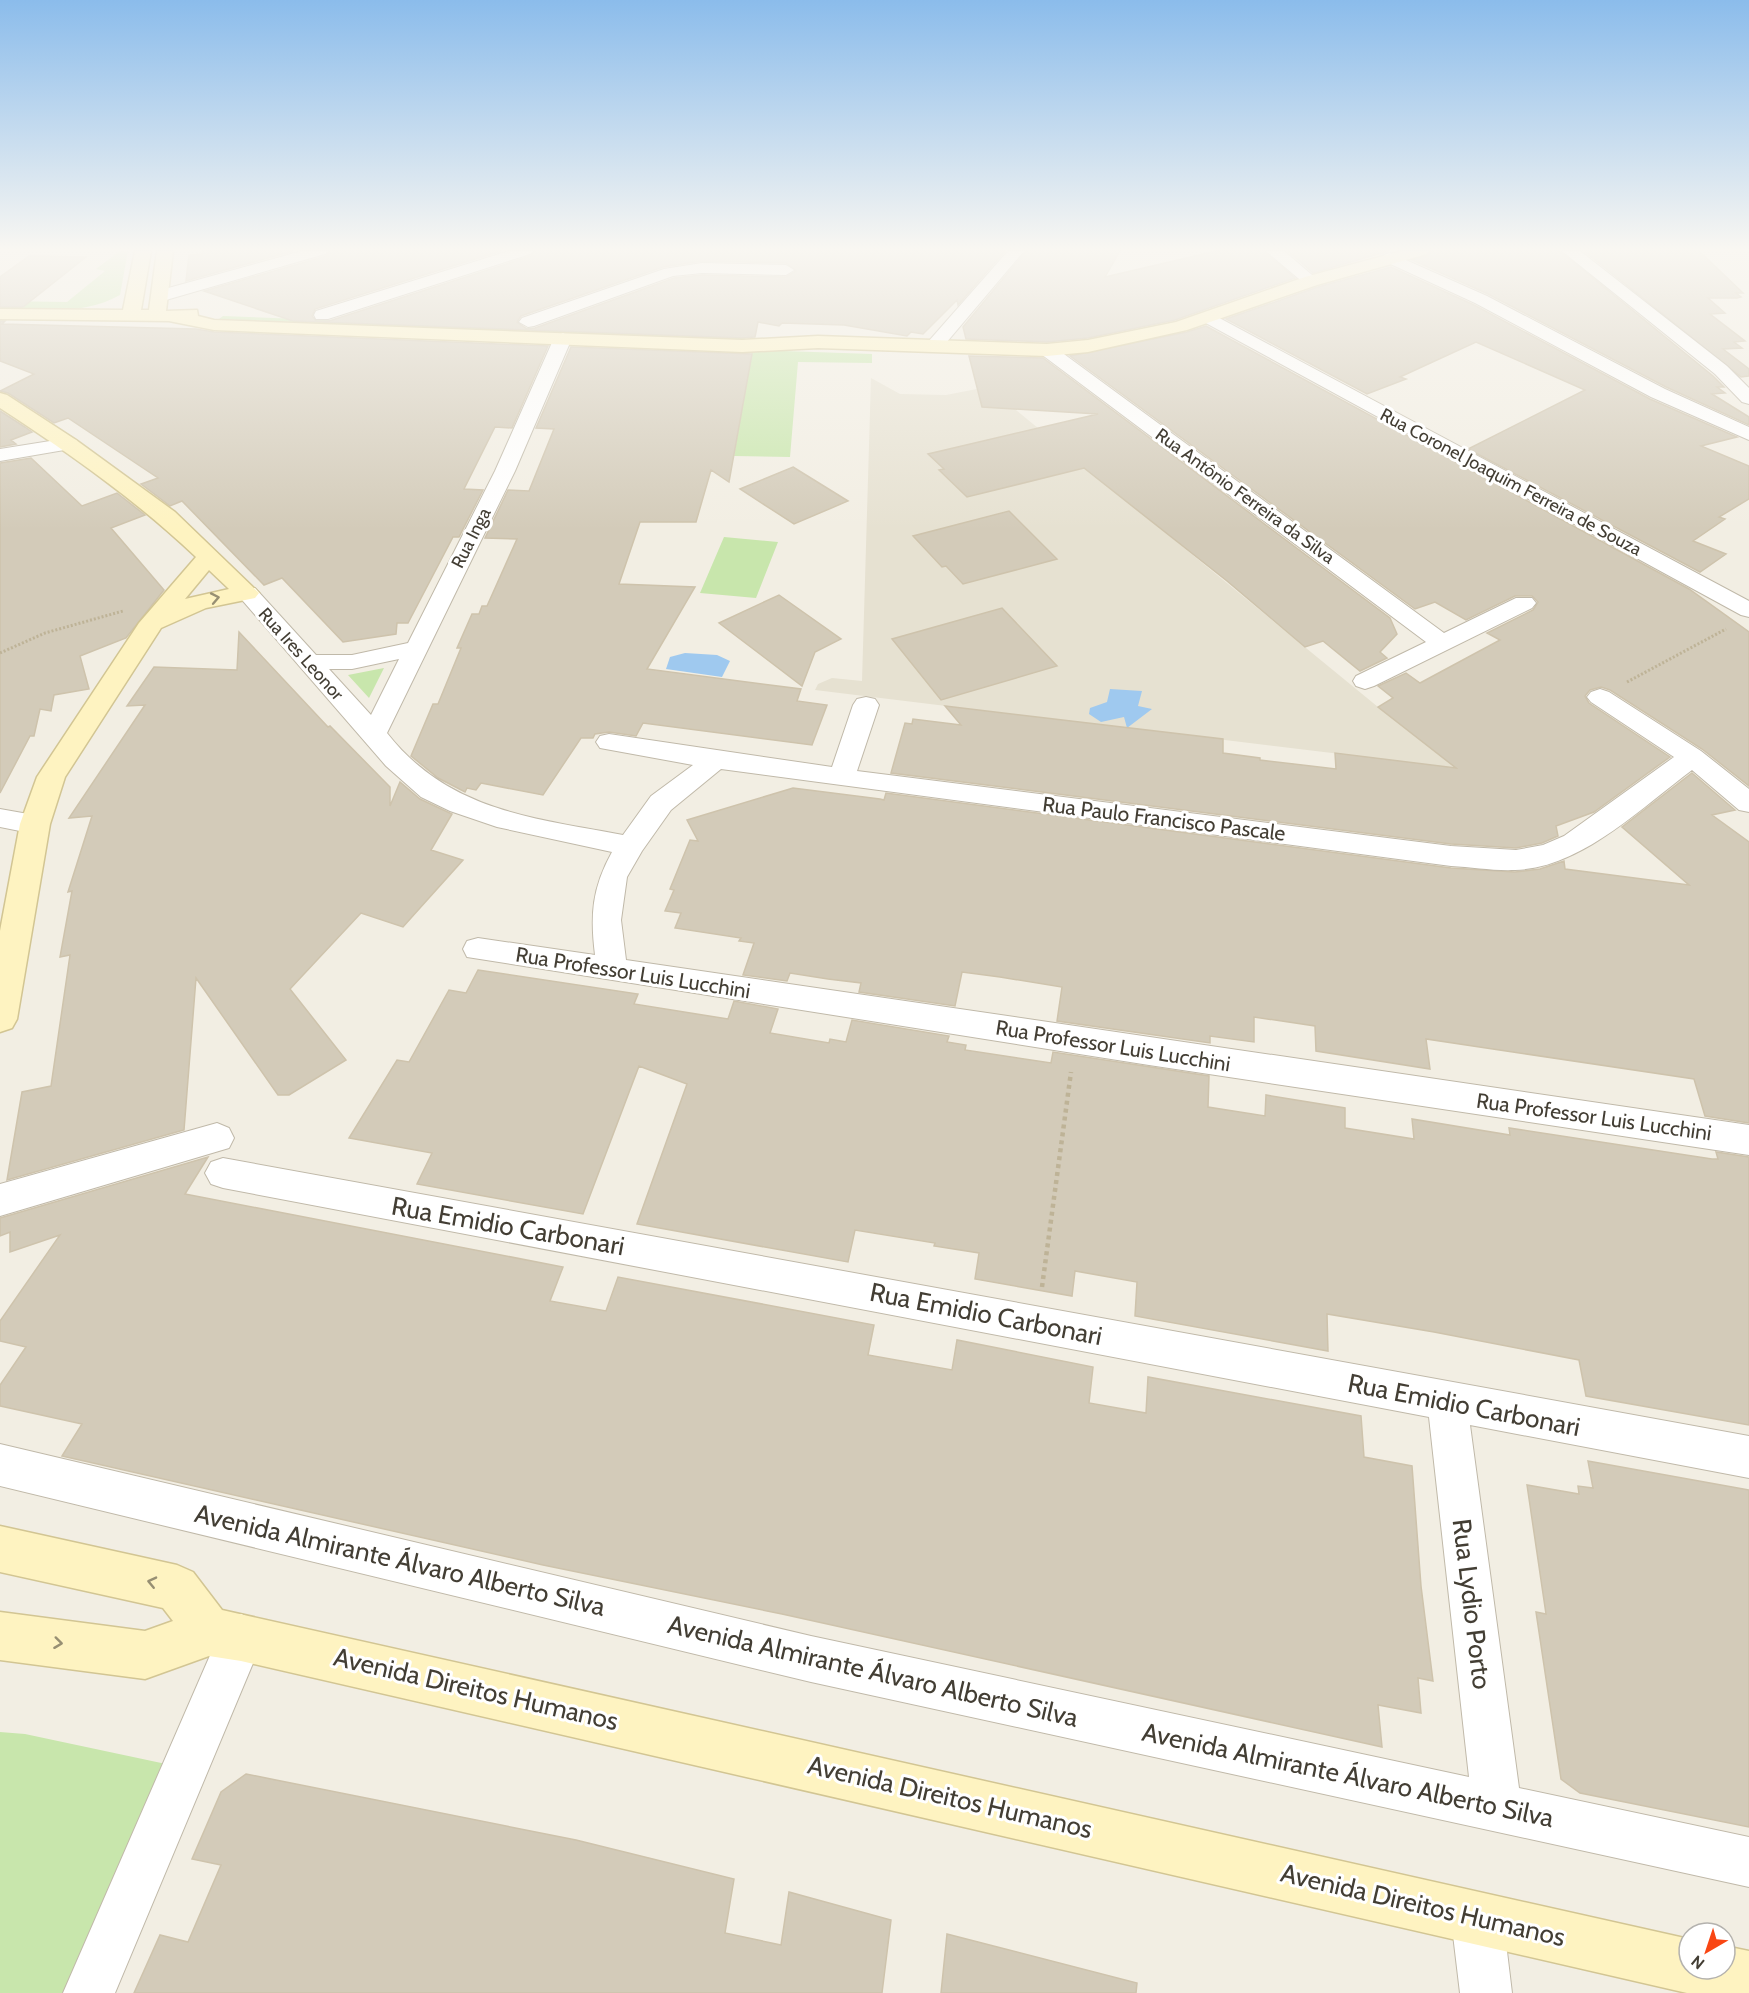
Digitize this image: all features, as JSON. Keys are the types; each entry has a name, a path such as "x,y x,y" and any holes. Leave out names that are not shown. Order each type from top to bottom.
{"street":[{"name":"Rua Inga","path":"374,734 505,471 561,344"},
{"path":"712,344 767,344"},
{"path":"876,344 1047,350 1092,344"},
{"name":"Rua Coronel Joaquim Ferreira de Souza","path":"1258,344 1749,610"},
{"path":"1567,344 1659,392 1749,434"},
{"path":"1688,344 1721,370 1749,398"},
{"name":"Rua Antônio Ferreira da Silva","path":"1047,350 1443,643"},
{"name":"Rua Ires Leonor","path":"0,399 69,444 166,517 209,556 247,593 374,734 387,752 425,787 441,796 486,813 630,846"},
{"path":"0,455 69,444"},
{"path":"0,1019 35,824 51,777 147,628 172,596 209,556"},
{"path":"147,628 189,605 247,593"},
{"path":"1365,681 1524,603"},
{"path":"307,662 352,662 416,648"},
{"path":"1600,697 1692,757 1749,803"},
{"path":"842,777 866,705"},
{"name":"Rua Paulo Francisco Pascale","path":"609,742 716,760 842,777 1451,856 1516,860 1548,854 1574,843 1692,757"},
{"path":"612,969 606,920 613,877 630,846 661,803 716,760"},
{"path":"0,818 35,824"},
{"name":"Rua Professor Luis Lucchini","path":"478,949 1075,1041 1749,1140"},
{"name":"Rua Emidio Carbonari","path":"0,1200 220,1156 1037,1324 1749,1457"},
{"name":"Rua Lydio Porto","path":"1447,1402 1497,1807"},
{"name":"Avenida Almirante Álvaro Alberto Silva","path":"0,1465 812,1659 1749,1862"},
{"path":"0,1549 177,1588 225,1634"},
{"path":"0,1636 146,1654 225,1634"},
{"path":"89,1993 225,1634"},
{"name":"Avenida Direitos Humanos","path":"225,1634 1677,1962"},
{"path":"1477,1918 1486,1993"}],"path":[{"path":"0,652 45,633 172,596"},
{"path":"1600,697 1729,627"},
{"path":"1037,1324 1075,1041"}],"shaded area":[{"path":"871,378 900,394 946,395 977,389 979,394 1000,397 1378,707 1464,769 815,690 818,684 832,678 862,681"}],"green space":[{"path":"752,350 872,354 872,363 798,362 790,457 734,456"},
{"path":"724,537 778,542 756,598 700,593"},
{"path":"384,668 369,698 348,675"},
{"path":"0,1732 25,1734 166,1764 63,1993 0,1993"}],"water":[{"path":"685,653 717,655 730,661 722,677 666,669 670,657"},
{"path":"1110,689 1142,691 1138,706 1152,709 1127,728 1124,717 1101,722 1089,714 1090,708 1107,702"}],"building":[{"path":"0,344 500,344 548,346 512,428 495,427 464,489 483,490 459,537 453,537 408,623 397,623 396,634 343,642 282,578 264,585 182,501 170,506 141,484 158,478 68,418 54,423 8,393 0,391 34,374 0,361"},
{"path":"1128,344 1239,344 1689,589 1749,632 1749,786 1702,749 1610,690 1601,687 1590,690 1585,696 1589,703 1670,757 1594,812 1556,826 1558,836 1542,843 1516,848 1451,844 891,773 905,723 912,724 913,719 961,725 945,706 1223,739 1223,753 1260,758 1260,760 1336,769 1335,753 1456,768 1378,707 1393,698 1378,686 1406,673 1420,683 1500,640 1487,633 1533,610 1538,602 1532,596 1515,596 1466,620 1435,602 1415,609 1070,356"},
{"path":"1273,344 1472,344 1400,377 1406,379 1367,394"},
{"path":"1481,344 1547,344 1650,399 1737,437 1701,446 1749,466 1749,499 1719,517 1725,519 1693,541 1726,554 1700,572 1468,449 1585,390"},
{"path":"1584,344 1674,344 1724,387 1717,387 1725,393 1712,394 1749,417 1749,425 1666,387"},
{"path":"1700,344 1737,344 1742,348 1723,349 1749,369 1749,376 1741,377"},
{"path":"571,347 752,354 729,482 711,470 696,522 640,522 619,584 695,587 647,669 801,689 797,701 827,705 812,745 643,723 636,736 609,732 595,734 593,738 581,738 543,795 481,783 476,790 467,788 465,792 438,778 411,756 433,704 438,704 461,648 457,648 472,614 479,614 482,606 487,606 517,539 485,538 508,490 529,491 554,429 536,428"},
{"path":"969,356 1043,358 1390,618 1397,634 1380,652 1387,658 1360,671 1323,641 1305,647 1227,581 1084,468 967,497 939,470 944,469 928,454 1098,414 982,407"},
{"path":"0,411 32,432 11,440 16,444 0,447"},
{"path":"31,458 82,506 117,493 145,515 111,528 164,590 126,638 80,656 89,689 54,695 51,711 40,709 34,736 30,736 0,793 0,463"},
{"path":"793,467 848,501 794,524 740,489"},
{"path":"1009,511 1057,559 963,584 946,566 942,567 913,536"},
{"path":"779,595 841,639 815,652 802,686 719,623"},
{"path":"1002,608 1057,666 941,700 892,639"},
{"path":"239,632 328,727 330,726 390,787 390,806 400,782 420,799 452,814 431,850 463,860 403,927 361,913 290,989 346,1060 289,1095 278,1095 196,978 184,1130 7,1180 22,1092 51,1086 70,955 60,957 72,891 68,892 92,816 69,818 145,705 127,706 154,667 237,670"},
{"path":"1692,773 1735,810 1712,815 1749,842 1749,1123 1705,1116 1694,1079 1426,1039 1430,1069 1316,1051 1315,1026 1254,1017 1254,1042 1210,1036 1210,1043 1057,1021 1062,987 1000,977 962,972 955,1006 859,992 861,983 790,973 787,981 743,975 754,943 739,941 741,938 675,928 681,913 665,911 674,890 670,889 690,840 698,841 687,820 793,788 884,800 886,793 1451,868 1515,872 1540,869 1564,861 1565,869 1689,885 1622,827"},
{"path":"478,970 638,994 634,1004 728,1019 734,1001 778,1009 770,1033 829,1043 830,1039 846,1042 852,1020 949,1036 947,1042 966,1045 965,1050 1051,1063 1053,1052 1209,1076 1208,1107 1265,1116 1266,1095 1345,1108 1345,1128 1414,1139 1412,1119 1510,1135 1509,1128 1712,1159 1718,1159 1716,1152 1749,1157 1749,1425 1586,1396 1579,1360 1434,1332 1327,1314 1328,1351 1135,1316 1137,1282 1075,1271 1072,1296 975,1279 979,1253 934,1246 935,1243 855,1230 848,1262 637,1224 687,1084 639,1066 583,1214 417,1184 432,1153 349,1138 397,1060 409,1062 449,990 466,993"},
{"path":"208,1157 185,1194 563,1267 550,1301 606,1311 618,1277 874,1325 868,1355 952,1370 957,1340 1093,1367 1089,1403 1146,1413 1148,1377 1361,1416 1364,1457 1412,1466 1421,1586 1433,1681 1418,1678 1421,1713 1378,1705 1382,1747 782,1614 543,1565 62,1456 82,1424 0,1406 0,1385 26,1347 0,1341 0,1321 60,1235 10,1252 10,1232 0,1236 0,1218"},
{"path":"1588,1461 1749,1490 1749,1827 1580,1793 1561,1779 1536,1612 1546,1614 1527,1485 1579,1494 1578,1486 1593,1488"},
{"path":"246,1774 576,1840 734,1879 725,1933 781,1945 789,1892 891,1920 882,1993 134,1993 160,1935 188,1942 221,1865 192,1859 221,1792"},
{"path":"947,1934 1137,1983 1136,1993 941,1993"}]}
